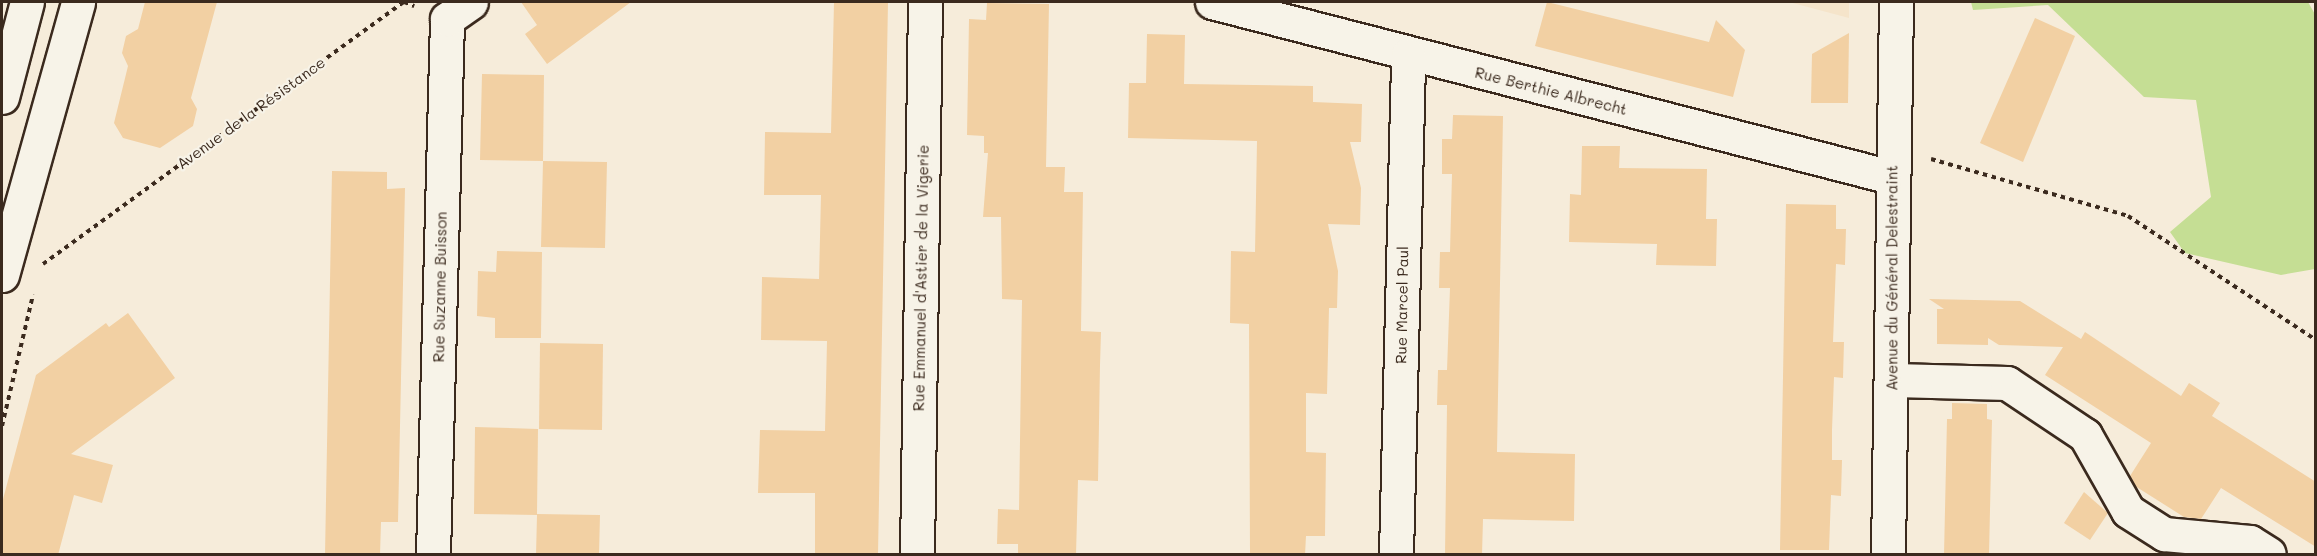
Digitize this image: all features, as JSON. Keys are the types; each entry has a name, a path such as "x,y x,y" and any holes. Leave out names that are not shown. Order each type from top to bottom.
{"street":[{"path":"2,97 27,2"},
{"path":"2,275 78,2"},
{"name":"Rue Emmanuel d'Astier de la Vigerie","path":"917,555 925,2"},
{"name":"Rue Berthie Albrecht","path":"1212,2 1408,55 1891,177"},
{"name":"Avenue du Général Delestraint","path":"1888,555 1894,380 1891,177 1896,2"},
{"name":"Rue Suzanne Buisson","path":"433,555 459,10"},
{"name":"Rue Marcel Paul","path":"1396,555 1408,55"},
{"path":"1894,380 2007,383 2085,435 2128,511 2164,534 2250,542 2270,555"}],"path":[{"name":"Avenue de la Résistance","path":"38,268 404,2 459,10"},
{"path":"1930,150 1931,161 2128,216 2316,340"}],"shaded area":[{"path":"1789,2 1849,2 1849,18"}],"green space":[{"path":"1971,2 2308,2 2316,16 2315,269 2281,275 2185,253 2170,232 2211,197 2196,100 2144,97 2048,5 1973,10"}],"building":[{"path":"145,2 217,2 191,98 197,109 193,126 160,148 123,138 114,123 128,66 122,53 126,36 138,29"},
{"path":"521,2 631,2 547,64 525,34 537,25"},
{"path":"834,2 888,2 878,555 815,555 815,493 758,493 760,430 825,431 827,341 761,340 762,277 819,279 821,195 764,195 765,132 831,133"},
{"path":"1547,2 1709,42 1716,20 1745,50 1733,97 1535,46"},
{"path":"987,3 1049,4 1046,167 1065,167 1064,192 1083,192 1081,331 1101,332 1098,481 1078,480 1076,555 1018,555 1018,544 997,544 998,509 1019,510 1022,300 1002,299 1001,217 983,217 988,153 984,153 984,136 967,135 969,19 986,20"},
{"path":"2035,18 2075,36 2023,162 1980,143"},
{"path":"1849,33 1848,103 1811,103 1812,54"},
{"path":"1147,34 1185,35 1184,84 1313,86 1313,102 1362,104 1361,142 1350,142 1361,188 1360,225 1328,224 1338,271 1337,308 1329,308 1327,394 1306,393 1306,452 1326,453 1325,536 1306,536 1305,555 1250,555 1249,324 1230,323 1231,251 1255,252 1257,141 1128,138 1129,83 1146,83"},
{"path":"482,74 544,75 543,161 480,160"},
{"path":"1453,115 1503,116 1497,452 1575,454 1574,521 1483,519 1482,555 1445,555 1447,405 1437,405 1438,370 1447,370 1450,288 1439,288 1440,252 1450,252 1452,174 1442,174 1442,139 1452,139"},
{"path":"1582,146 1620,146 1619,168 1707,169 1706,219 1717,219 1716,266 1656,265 1657,244 1569,242 1570,194 1581,195"},
{"path":"543,161 607,162 605,248 541,247"},
{"path":"332,171 387,172 387,189 405,188 398,522 381,522 380,555 325,555"},
{"path":"1786,204 1836,205 1836,229 1846,229 1845,265 1836,264 1833,342 1844,342 1843,378 1834,377 1832,430 1832,460 1842,460 1841,496 1831,495 1829,550 1780,550"},
{"path":"497,251 542,252 541,338 495,338 495,318 477,316 478,271 496,272"},
{"path":"1929,299 2020,301 2081,339 2085,332 2181,396 2189,383 2220,403 2212,416 2316,482 2316,547 2221,488 2201,519 2184,517 2135,486 2130,476 2151,443 2045,375 2063,347 1999,345 1988,338 1988,345 1937,344 1937,309 1944,309"},
{"path":"128,313 175,378 71,454 113,465 102,503 74,495 58,555 2,555 2,503 36,375 106,323 109,327"},
{"path":"540,343 603,344 602,430 539,429"},
{"path":"1952,403 1987,404 1987,419 1992,420 1989,555 1944,555 1947,419 1952,419"},
{"path":"475,427 538,429 537,514 600,515 599,555 536,555 537,515 474,514"},
{"path":"2084,492 2108,513 2090,540 2064,523"}]}
